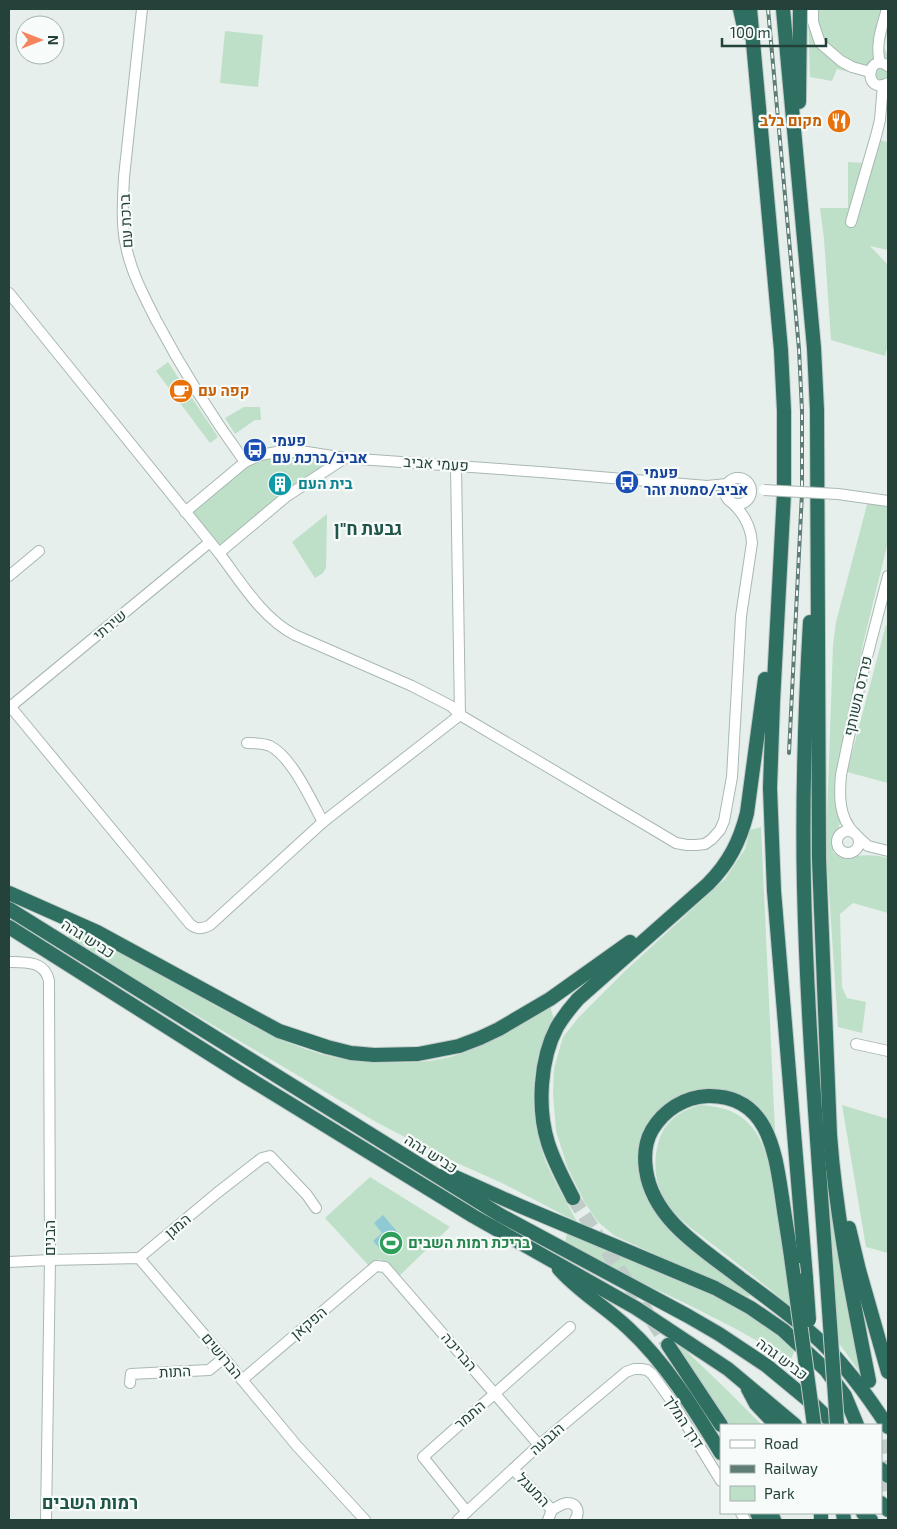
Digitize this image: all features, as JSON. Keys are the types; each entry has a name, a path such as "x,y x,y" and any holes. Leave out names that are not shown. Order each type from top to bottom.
{"highway":[{"path":"740,9 753,79 771,241"},
{"path":"750,9 782,360 785,457 772,702 771,842 806,1278 815,1424"},
{"path":"783,9 814,348 818,474 818,840 833,1168 837,1206 849,1278 869,1381"},
{"path":"799,188 800,9"},
{"path":"573,1198 555,1161 543,1123 542,1085 550,1042 565,1014 578,999 720,872 733,853 742,832 747,813 765,683 785,457"},
{"path":"818,474 805,706 803,868 808,993 836,1424"},
{"path":"9,893 97,932 279,1031 351,1053 399,1056 459,1046 500,1029 550,999 693,897"},
{"name":"כביש גהה","path":"9,909 500,1215 719,1334 767,1366 835,1424"},
{"name":"כביש גהה","path":"9,927 252,1081 473,1216 636,1308 728,1369 794,1424"},
{"path":"828,1086 847,1221 888,1372"},
{"path":"815,1424 801,1326 792,1264 776,1159 769,1136 759,1118 739,1103 723,1097 713,1096 684,1101 669,1110 656,1123 650,1133 645,1152 650,1188 661,1209 688,1237 784,1312 801,1326 820,1341 851,1374 888,1427"},
{"path":"358,1127 452,1176 657,1263 734,1298 768,1319 826,1370 844,1396 857,1424"},
{"path":"552,1260 570,1282 629,1328 657,1358 689,1402 720,1451"},
{"path":"668,1345 720,1424"},
{"path":"744,1382 756,1404 775,1424"}],"street":[{"name":"ברכת עם","path":"142,9 124,177 125,244 132,270 182,369 245,462"},
{"path":"813,9 813,22 820,43 841,61 852,67 870,72"},
{"path":"820,9 821,33 825,45 830,52"},
{"path":"884,65 877,53 887,9"},
{"path":"851,222 880,120 885,84 875,84 872,82 870,72 874,65 884,65"},
{"path":"9,293 210,542 251,596 279,625 286,630 412,686 451,706 460,715 676,843 687,845 705,844 720,830 724,820 732,777 741,616 752,543 752,533 746,520 728,498 725,489 732,480 737,478 744,479 749,485 750,491 746,506 746,520"},
{"name":"פעמי אביב","path":"185,512 245,462 260,455 278,452 307,452 345,458 706,486 728,484"},
{"path":"218,553 287,496 345,458"},
{"path":"456,466 460,715"},
{"path":"749,485 764,490 838,494 888,501"},
{"name":"פעמי אביב","path":"706,486 720,490 728,498"},
{"path":"728,498 738,503 744,502 752,494 764,490"},
{"path":"838,494 888,496"},
{"name":"שירתי","path":"10,706 210,542"},
{"path":"9,576 38,552"},
{"name":"פרדס משותף","path":"840,833 843,818 840,797 841,775 860,684 883,616 888,576"},
{"path":"10,706 161,890 195,928 204,928 210,925 323,822 460,715"},
{"path":"247,743 269,745 280,752 290,763 323,822"},
{"name":"פרדס משותף","path":"843,818 856,835 868,846"},
{"path":"856,849 859,843 856,835 847,831 840,833 837,843 840,849 846,853 868,846 888,852"},
{"name":"הבנים","path":"9,962 34,964 47,973 49,981 50,1260 46,1520"},
{"path":"856,1044 888,1051"},
{"name":"המגן","path":"139,1258 262,1158 270,1156 316,1208"},
{"path":"9,1262 139,1258"},
{"name":"הברושים","path":"139,1258 297,1446 365,1520"},
{"name":"הפקאן","path":"242,1380 376,1266"},
{"name":"הבריכה","path":"376,1266 385,1267 539,1445"},
{"name":"התמר","path":"467,1512 423,1457 570,1327"},
{"name":"התות","path":"130,1383 131,1374 209,1370 224,1358"},
{"name":"הגבעה","path":"458,1520 539,1445 626,1372 641,1369"},
{"name":"דרך המלך","path":"641,1369 647,1370 652,1374 673,1403 720,1479"},
{"name":"המעגל","path":"513,1469 552,1510"},
{"name":"המעגל","path":"548,1520 552,1510 562,1504 572,1504 577,1508 578,1513 575,1520"}],"green space":[{"path":"808,9 888,9 888,30 884,47 888,56 888,82 837,69 832,81 810,77"},
{"path":"225,31 263,35 258,87 220,83"},
{"path":"869,138 888,142 888,250 870,246 888,265 888,344 885,356 831,340 820,208 848,208 848,162 865,163"},
{"path":"168,362 218,437 210,443 156,371"},
{"path":"244,407 260,407 261,420 255,420 235,434 225,418"},
{"path":"291,455 321,457 325,460 325,465 219,547 190,511 247,465 267,457"},
{"path":"868,501 888,503 888,542 863,644 838,787 841,818 833,839 833,852 840,857 870,855 888,858 888,913 853,903 840,914 842,987 847,998 866,1002 862,1033 838,1027 826,848 833,645 836,622"},
{"path":"327,514 326,568 323,573 315,578 292,542"},
{"path":"886,625 888,626 888,783 847,772"},
{"path":"761,827 775,1131 760,1112 728,1093 710,1089 695,1090 682,1095 647,1128 649,1199 656,1214 697,1254 751,1288 749,1297 615,1236 598,1222 585,1203 567,1166 556,1131 553,1094 554,1068 563,1037 579,1017 625,971 725,879 745,849 750,830"},
{"path":"74,928 268,1033 303,1048 343,1059 411,1062 434,1060 456,1055 498,1038 550,1006 554,1019 540,1053 536,1070 534,1107 536,1125 545,1160 577,1222 502,1183 439,1155 376,1122 68,939"},
{"path":"701,1105 731,1111 742,1117 758,1135 772,1176 793,1309 682,1220 671,1209 662,1194 657,1178 655,1161 660,1136 674,1118 687,1110"},
{"path":"842,1105 888,1119 888,1253 866,1247"},
{"path":"827,1173 841,1271 866,1381 836,1339"},
{"name":"בריכת רמות השבים","path":"370,1177 450,1227 397,1278 380,1259 369,1266 325,1218"},
{"path":"567,1232 656,1269 729,1302 759,1318 796,1346 791,1360 736,1329 565,1243"},
{"path":"681,1346 761,1424 727,1424 677,1349"}],"water":[{"path":"383,1215 400,1235 382,1251 373,1241 382,1233 374,1223"}],"tunnel":[{"path":"573,1198 668,1345"},
{"path":"882,1447 888,1491"}],"railway":[{"path":"768,9 799,349 802,411 802,493 789,753"}],"place":[{"name":"מקום בלב","path":"839,121"},
{"name":"קפה עם","path":"181,391"},
{"name":"פעמי אביב/ברכת עם","path":"255,450"},
{"name":"פעמי אביב/סמטת זהר","path":"627,482"},
{"name":"בית העם","path":"280,484"},
{"name":"בריכת רמות השבים","path":"391,1243"}],"district":[{"name":"גבעת ח\"ן","path":"368,529"},
{"name":"רמות השבים","path":"90,1503"}]}
